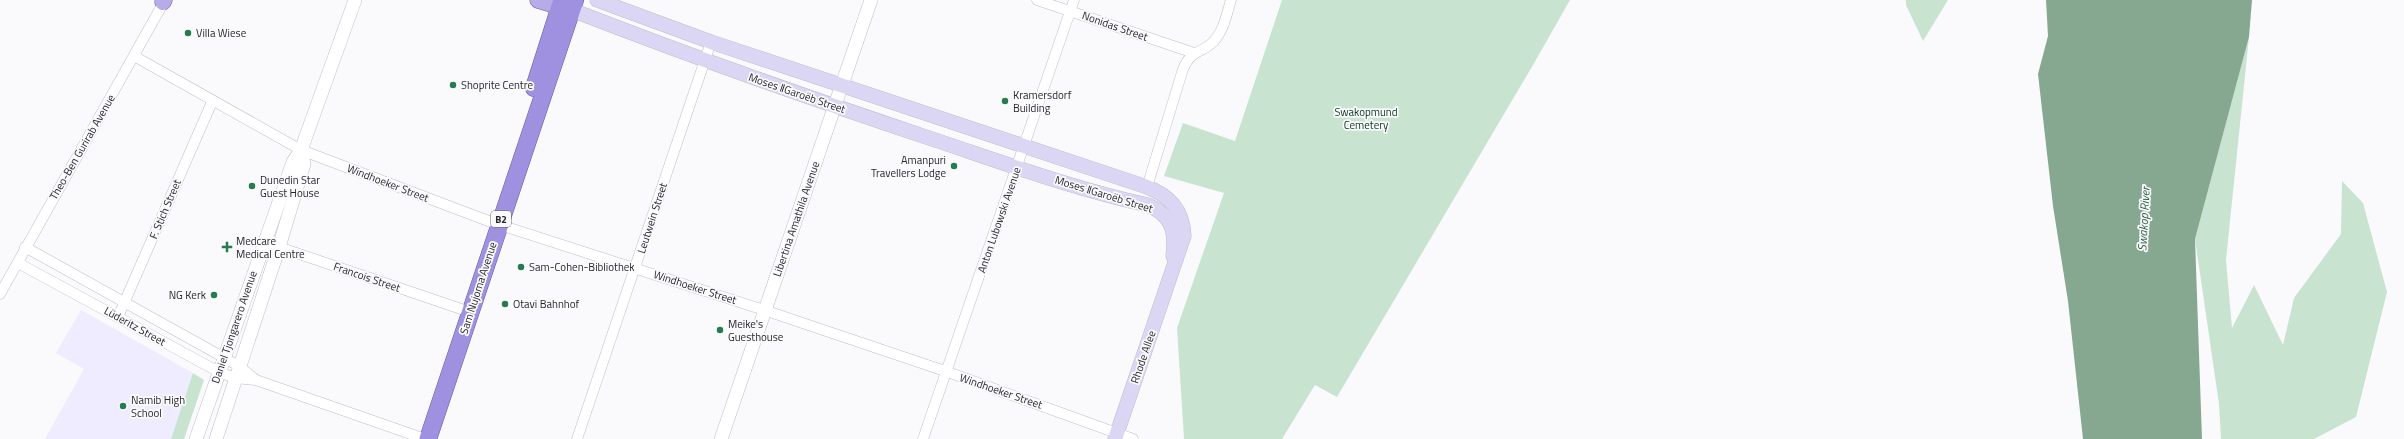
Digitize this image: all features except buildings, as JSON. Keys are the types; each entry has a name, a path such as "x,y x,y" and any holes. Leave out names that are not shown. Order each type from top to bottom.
{"highway":[{"name":"Sam Nujoma Avenue","path":"422,438 466,311 567,4"}],"main road":[{"name":"Moses ǁGaroëb Street","path":"538,0 567,4 704,61 1017,167 1159,211 1169,220 1173,232 1174,244 1171,274"},
{"name":"Moses ǁGaroëb Street","path":"597,0 711,42 1156,190 1173,203 1182,217 1184,236 1171,274"},
{"name":"Rhode Allee","path":"1116,436 1171,274"}],"street":[{"name":"Daniel Tjongarero Avenue","path":"196,439 292,162 301,150 355,0"},
{"name":"Libertina Amathila Avenue","path":"721,439 871,0"},
{"name":"Nonidas Street","path":"1037,0 1194,53"},
{"name":"Anton Lubowski Avenue","path":"923,439 1074,0"},
{"path":"1147,187 1183,69 1194,53 1214,41 1222,28 1231,0"},
{"name":"Theo-Ben Gurirab Avenue","path":"0,294 164,1"},
{"name":"Leutwein Street","path":"577,439 711,42"},
{"name":"Windhoeker Street","path":"134,56 212,102 301,150 495,223 764,310 946,371 1116,436 1133,439"},
{"name":"F. Stich Street","path":"118,317 212,102"},
{"name":"Daniel Tjongarero Avenue","path":"216,439 279,247 304,164 301,150"},
{"name":"Francois Street","path":"264,242 466,311"},
{"name":"Lüderitz Street","path":"25,247 125,302 223,359 239,366 256,380"},
{"name":"Lüderitz Street","path":"18,263 218,372 235,378 256,380 422,438"}],"shaded area":[{"name":"Namib High School","path":"81,310 193,373 171,439 45,439 84,369 56,353"}],"green space":[{"name":"Swakopmund Cemetery","path":"1282,0 1570,0 1337,397 1315,385 1282,439 1184,439 1177,328 1224,193 1164,176 1183,123 1235,141"},
{"path":"1906,0 1948,0 1923,41 1906,5"},
{"path":"2249,37 2226,260 2232,328 2254,285 2283,345 2294,298 2341,234 2342,181 2363,203 2387,292 2356,417 2314,439 2221,439 2219,404 2195,239"},
{"path":"193,373 204,380 184,439 171,439"}],"water":[{"name":"Swakop River","path":"2046,0 2252,0 2249,37 2195,239 2202,439 2083,439 2068,301 2053,206 2038,74 2048,36"}],"place":[{"name":"Villa Wiese","path":"188,33"},
{"name":"Shoprite Centre","path":"453,85"},
{"name":"Kramersdorf Building","path":"1005,101"},
{"name":"Amanpuri Travellers Lodge","path":"954,166"},
{"name":"Dunedin Star Guest House","path":"252,186"},
{"name":"Medcare Medical Centre","path":"227,247"},
{"name":"Sam-Cohen-Bibliothek","path":"521,267"},
{"name":"NG Kerk","path":"214,295"},
{"name":"Otavi Bahnhof","path":"505,304"},
{"name":"Meike's Guesthouse","path":"720,330"},
{"name":"Namib High School","path":"123,406"}]}
